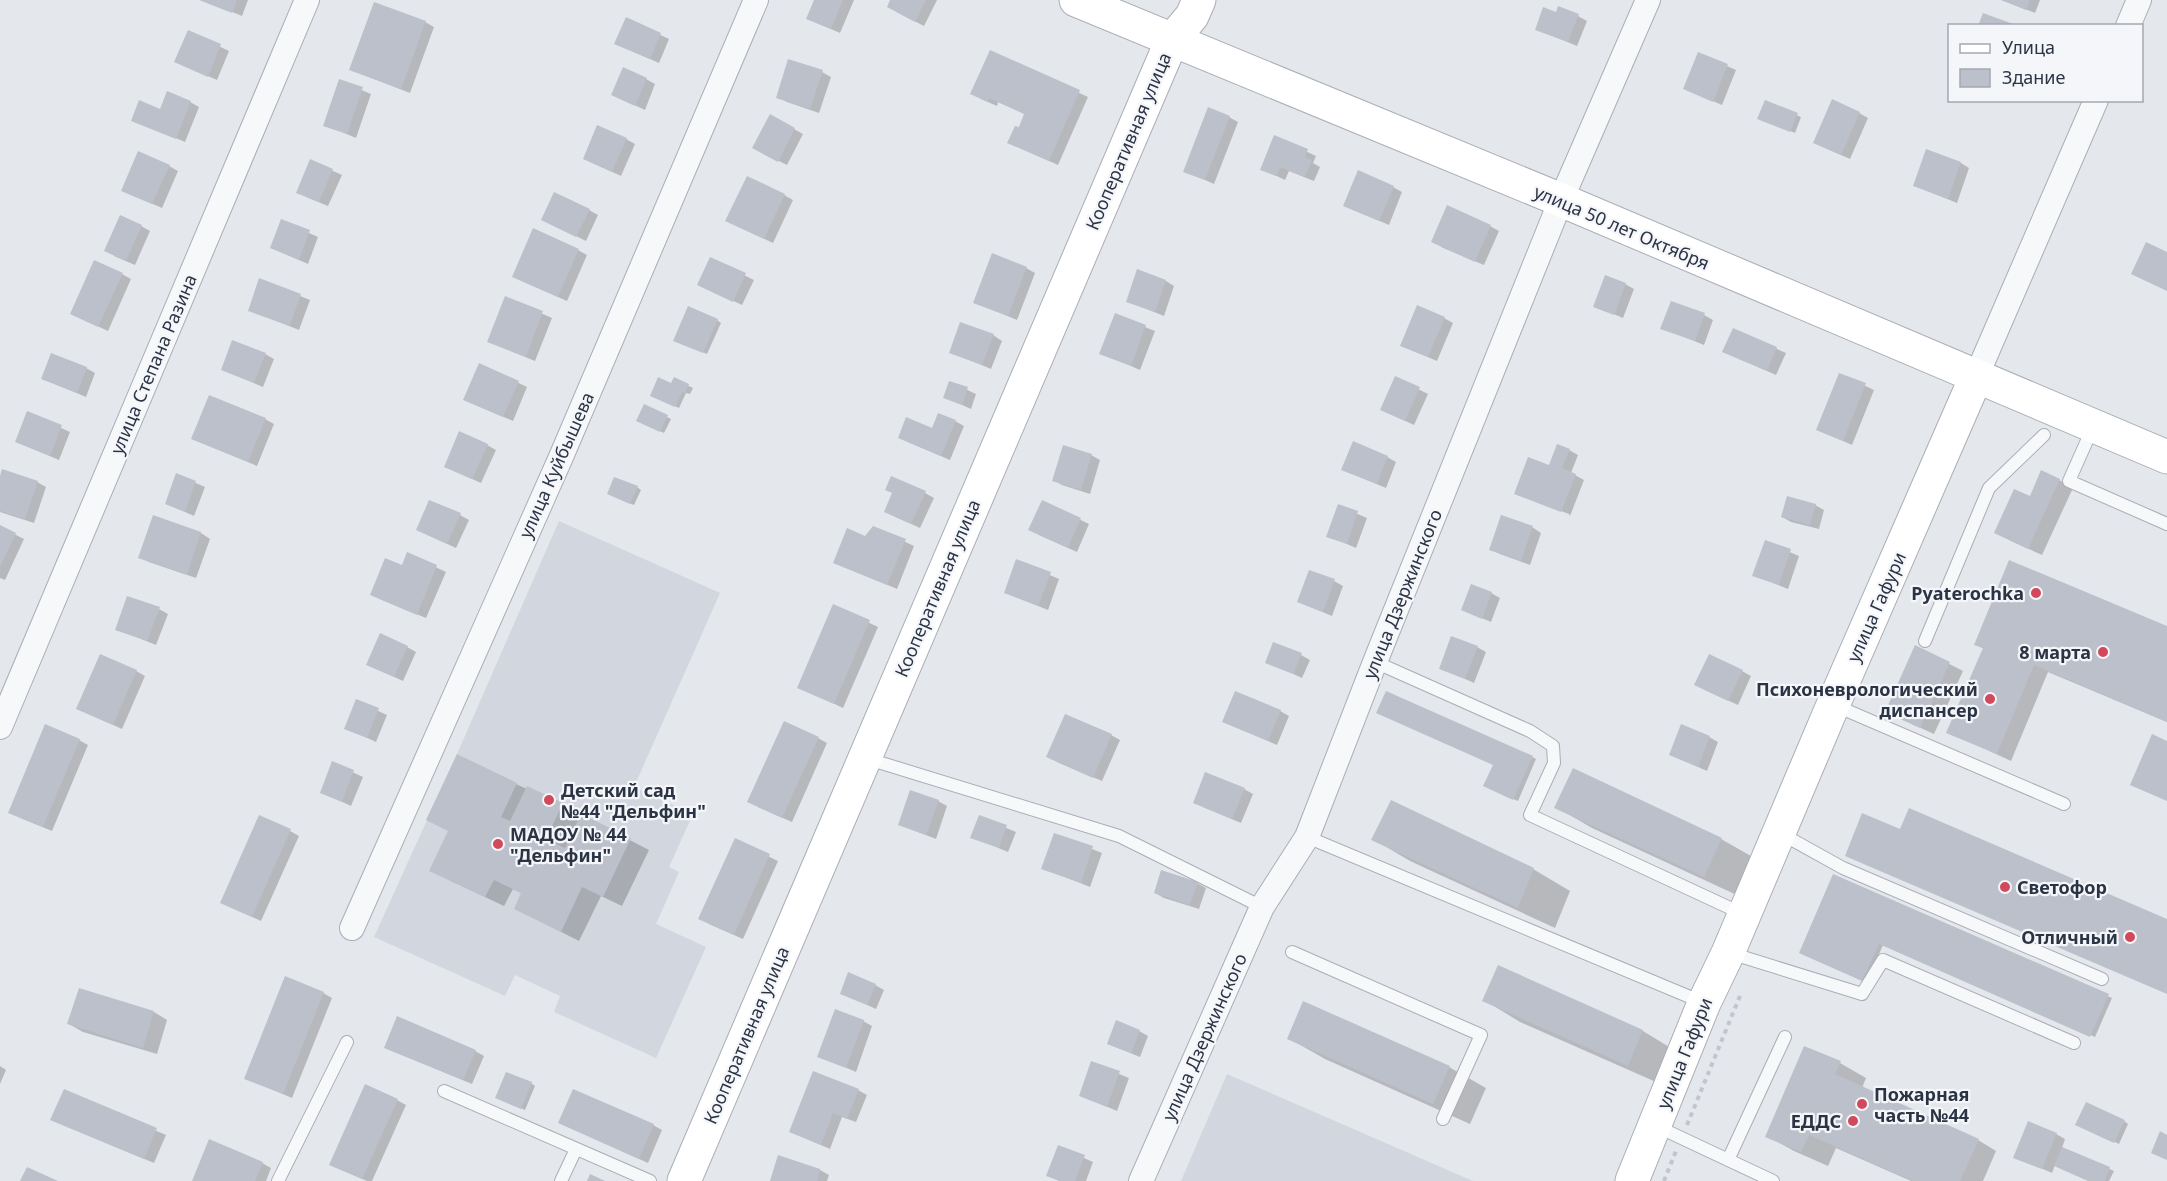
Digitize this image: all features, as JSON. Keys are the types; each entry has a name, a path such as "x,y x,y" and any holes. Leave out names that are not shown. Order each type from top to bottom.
{"street":[{"name":"улица Степана Разина","path":"0,727 307,0"},
{"name":"улица Куйбышева","path":"352,928 561,457 756,0"},
{"name":"улица 50 лет Октября","path":"1076,0 1561,201 2167,457"},
{"name":"Кооперативная улица","path":"684,1181 1172,40 1192,16 1199,0"},
{"name":"улица Дзержинского","path":"1141,1181 1262,907 1307,837 1561,201 1648,0"},
{"path":"2129,24 2139,0"},
{"name":"улица Гафури","path":"1632,1181 1704,1003 1728,953 1833,705 2095,102"}],"lane":[{"path":"2093,426 2069,481 2167,524"},
{"path":"1925,641 1989,488 2044,435"},
{"path":"1375,662 1530,731 1552,746 1554,763 1530,815 1744,915"},
{"path":"1833,705 2064,804"},
{"path":"864,757 1119,836 1262,907"},
{"path":"1779,833 1843,868 2102,979"},
{"path":"1307,837 1704,1003"},
{"path":"1292,952 1481,1035 1443,1119"},
{"path":"1728,953 1862,994 1883,960 2074,1043"},
{"path":"1728,1160 1785,1037"},
{"path":"278,1181 347,1042"},
{"path":"444,1091 650,1181"},
{"path":"1655,1126 1773,1181"},
{"path":"561,1181 576,1149"}],"shaded area":[{"name":"Детский сад №44 \"Дельфин\"","path":"559,521 720,593 634,787 693,814 669,867 679,872 656,924 706,947 656,1058 554,1012 560,996 515,975 505,996 374,937"},
{"path":"1227,1074 1473,1181 1181,1181"}],"building":[{"path":"199,0 237,0 232,13"},
{"path":"814,0 843,0 831,29 806,19"},
{"path":"890,0 926,0 915,22 887,7"},
{"path":"2002,0 2030,0 2026,10"},
{"path":"374,2 426,21 401,89 349,70"},
{"path":"1558,6 1579,14 1568,42 1535,30 1543,7 1556,12"},
{"path":"1983,13 2013,24 1979,24"},
{"path":"626,17 661,33 650,59 614,44"},
{"path":"188,30 221,44 208,77 174,62"},
{"path":"990,50 1080,90 1049,161 1007,143 1015,126 1019,127 1024,114 989,98 988,102 970,94"},
{"path":"1698,52 1728,64 1713,102 1683,89"},
{"path":"788,59 823,70 810,109 776,98"},
{"path":"623,67 647,78 635,106 611,95"},
{"path":"339,79 363,87 347,134 323,126"},
{"path":"167,91 191,101 176,139 131,121 139,100 160,109"},
{"path":"1832,99 1860,112 1841,155 1813,143"},
{"path":"1765,100 1798,113 1790,132 1757,119"},
{"path":"1208,107 1230,116 1205,180 1183,172"},
{"path":"770,114 795,128 778,162 752,148"},
{"path":"597,125 627,138 612,172 583,159"},
{"path":"1274,135 1308,149 1305,157 1312,160 1305,177 1280,167 1276,176 1260,170"},
{"path":"1926,149 1961,162 1948,199 1913,186"},
{"path":"138,151 170,165 152,204 121,191"},
{"path":"310,159 333,169 319,202 296,193"},
{"path":"1358,170 1394,186 1379,221 1343,206"},
{"path":"747,176 785,194 764,239 725,221"},
{"path":"554,192 590,209 576,237 541,220"},
{"path":"1447,205 1491,225 1475,262 1431,242"},
{"path":"120,215 142,225 126,261 104,251"},
{"path":"281,219 310,230 299,260 270,248"},
{"path":"533,228 579,249 558,297 512,277"},
{"path":"2146,242 2167,252 2167,291 2131,274"},
{"path":"992,253 1027,267 1008,316 973,303"},
{"path":"710,257 746,273 733,302 697,285"},
{"path":"94,260 123,273 98,327 70,314"},
{"path":"1137,269 1166,280 1155,312 1126,302"},
{"path":"1605,275 1626,283 1614,315 1593,307"},
{"path":"259,278 301,294 290,326 248,311"},
{"path":"505,296 543,311 526,357 487,342"},
{"path":"1671,301 1705,313 1695,341 1660,329"},
{"path":"1417,305 1445,317 1428,357 1400,346"},
{"path":"688,306 718,319 703,353 673,341"},
{"path":"1115,313 1146,325 1131,366 1099,354"},
{"path":"960,322 994,334 982,365 949,353"},
{"path":"1733,328 1777,347 1767,371 1722,352"},
{"path":"232,340 266,353 254,383 221,370"},
{"path":"51,353 87,367 77,393 41,379"},
{"path":"479,363 519,381 503,417 463,400"},
{"path":"1839,373 1866,383 1843,441 1816,430"},
{"path":"1395,376 1420,387 1405,421 1380,410"},
{"path":"658,377 671,383 674,377 689,384 685,393 682,392 675,407 650,396"},
{"path":"949,381 968,387 962,405 943,398"},
{"path":"209,395 266,418 248,462 191,439"},
{"path":"644,404 668,415 660,432 636,421"},
{"path":"27,411 62,425 50,456 15,442"},
{"path":"938,413 956,420 941,456 898,438 906,417 932,428"},
{"path":"459,431 488,444 472,479 444,467"},
{"path":"1353,441 1388,456 1377,484 1341,470"},
{"path":"1557,444 1570,449 1562,468 1576,474 1561,512 1514,494 1528,457 1549,465"},
{"path":"1063,445 1092,454 1081,490 1052,481"},
{"path":"2,469 38,481 25,519 0,511"},
{"path":"2041,470 2060,479 2028,549 1994,533 2014,489 2030,496"},
{"path":"176,473 196,481 185,512 165,504"},
{"path":"891,476 926,491 911,524 884,512 892,493 885,490"},
{"path":"614,477 638,486 630,504 607,494"},
{"path":"1787,496 1816,504 1810,525 1781,517"},
{"path":"429,500 461,513 447,544 416,530"},
{"path":"1042,500 1081,518 1068,548 1028,530"},
{"path":"1338,504 1358,511 1347,544 1326,537"},
{"path":"153,515 201,532 187,575 138,558"},
{"path":"1501,515 1533,526 1521,561 1489,550"},
{"path":"0,525 16,533 0,567"},
{"path":"873,526 906,539 887,585 833,563 847,528 865,536"},
{"path":"1765,540 1791,549 1779,585 1752,576"},
{"path":"407,552 437,565 417,615 370,595 385,558 402,565"},
{"path":"1016,559 1051,572 1038,606 1004,593"},
{"path":"2009,560 2167,626 2167,722 2034,665 1997,754 1946,733 1983,648 1974,645"},
{"path":"1309,570 1335,579 1323,612 1297,602"},
{"path":"1471,584 1492,592 1482,619 1461,610"},
{"path":"127,596 160,607 147,641 115,630"},
{"path":"833,604 870,620 834,704 797,688"},
{"path":"380,633 408,646 394,677 366,665"},
{"path":"1451,636 1478,646 1465,679 1439,669"},
{"path":"1273,642 1302,653 1293,674 1265,663"},
{"path":"1915,645 1950,662 1920,728 1885,712"},
{"path":"100,654 137,670 113,725 76,709"},
{"path":"1709,654 1743,670 1728,701 1694,685"},
{"path":"1235,691 1281,710 1268,741 1222,722"},
{"path":"1386,691 1533,756 1513,800 1483,786 1493,765 1376,713"},
{"path":"356,699 379,708 367,738 344,729"},
{"path":"1065,714 1112,734 1093,778 1046,757"},
{"path":"784,721 819,737 782,818 747,802"},
{"path":"45,724 80,739 43,827 8,813"},
{"path":"1681,724 1710,736 1698,767 1669,755"},
{"path":"2152,734 2167,741 2167,801 2130,785"},
{"name":"МАДОУ № 44 \"Дельфин\"","path":"457,754 517,783 501,817 510,821 527,786 563,803 546,839 565,848 581,814 631,838 603,897 582,887 561,932 514,909 521,893 494,880 485,897 429,871 448,831 426,820"},
{"path":"332,761 354,770 342,802 320,793"},
{"path":"1573,768 1722,838 1704,877 1554,808"},
{"path":"1205,772 1245,788 1232,819 1193,803"},
{"path":"910,790 939,800 926,835 898,825"},
{"path":"1391,800 1534,868 1518,908 1371,840"},
{"path":"1909,808 2167,919 2167,994 1845,856 1862,813 1900,829"},
{"path":"259,815 291,829 252,917 220,903"},
{"path":"979,815 1007,825 999,848 970,838"},
{"path":"1054,833 1093,846 1081,883 1041,869"},
{"path":"735,838 770,854 734,935 698,919"},
{"path":"1161,870 1198,882 1190,905 1154,893"},
{"path":"1833,874 2109,994 2090,1037 1879,944 1862,981 1799,953"},
{"path":"1498,965 1643,1030 1628,1066 1482,1001"},
{"path":"848,972 876,984 867,1005 840,994"},
{"path":"285,976 324,992 283,1094 244,1079"},
{"path":"79,988 154,1011 143,1048 67,1024"},
{"path":"1303,1001 1450,1066 1433,1104 1287,1039"},
{"path":"835,1009 864,1020 846,1068 817,1057"},
{"path":"397,1016 476,1050 463,1080 384,1048"},
{"path":"1116,1020 1140,1030 1131,1053 1107,1044"},
{"name":"Пожарная часть №44","path":"1804,1046 1841,1061 1835,1074 1979,1139 1960,1181 1913,1181 1809,1135 1801,1152 1765,1137"},
{"path":"1091,1061 1120,1071 1107,1107 1079,1096"},
{"path":"813,1071 859,1089 847,1119 833,1113 821,1145 789,1132"},
{"path":"506,1072 532,1082 521,1109 495,1098"},
{"path":"365,1084 398,1099 362,1179 329,1165"},
{"path":"64,1089 157,1128 144,1159 50,1120"},
{"path":"573,1089 654,1124 639,1159 558,1123"},
{"path":"2086,1102 2125,1120 2114,1143 2075,1125"},
{"path":"2028,1121 2057,1133 2042,1169 2013,1158"},
{"path":"2160,1131 2167,1135 2167,1160 2151,1153"},
{"path":"209,1139 263,1162 255,1181 192,1181"},
{"path":"1058,1145 1085,1155 1075,1181 1060,1181 1046,1176"},
{"path":"2062,1147 2110,1167 2105,1181 2088,1181 2054,1166"},
{"path":"778,1155 820,1169 817,1181 770,1181"},
{"path":"27,1167 58,1181 20,1181"},
{"path":"590,1174 605,1181 587,1181"}],"place":[{"name":"Pyaterochka","path":"2036,593"},
{"name":"8 марта","path":"2103,652"},
{"name":"Психоневрологический диспансер","path":"1990,699"},
{"name":"Детский сад №44 \"Дельфин\"","path":"549,800"},
{"name":"МАДОУ № 44 \"Дельфин\"","path":"498,844"},
{"name":"Светофор","path":"2005,887"},
{"name":"Отличный","path":"2130,937"},
{"name":"Пожарная часть №44","path":"1862,1104"},
{"name":"ЕДДС","path":"1853,1121"}]}
